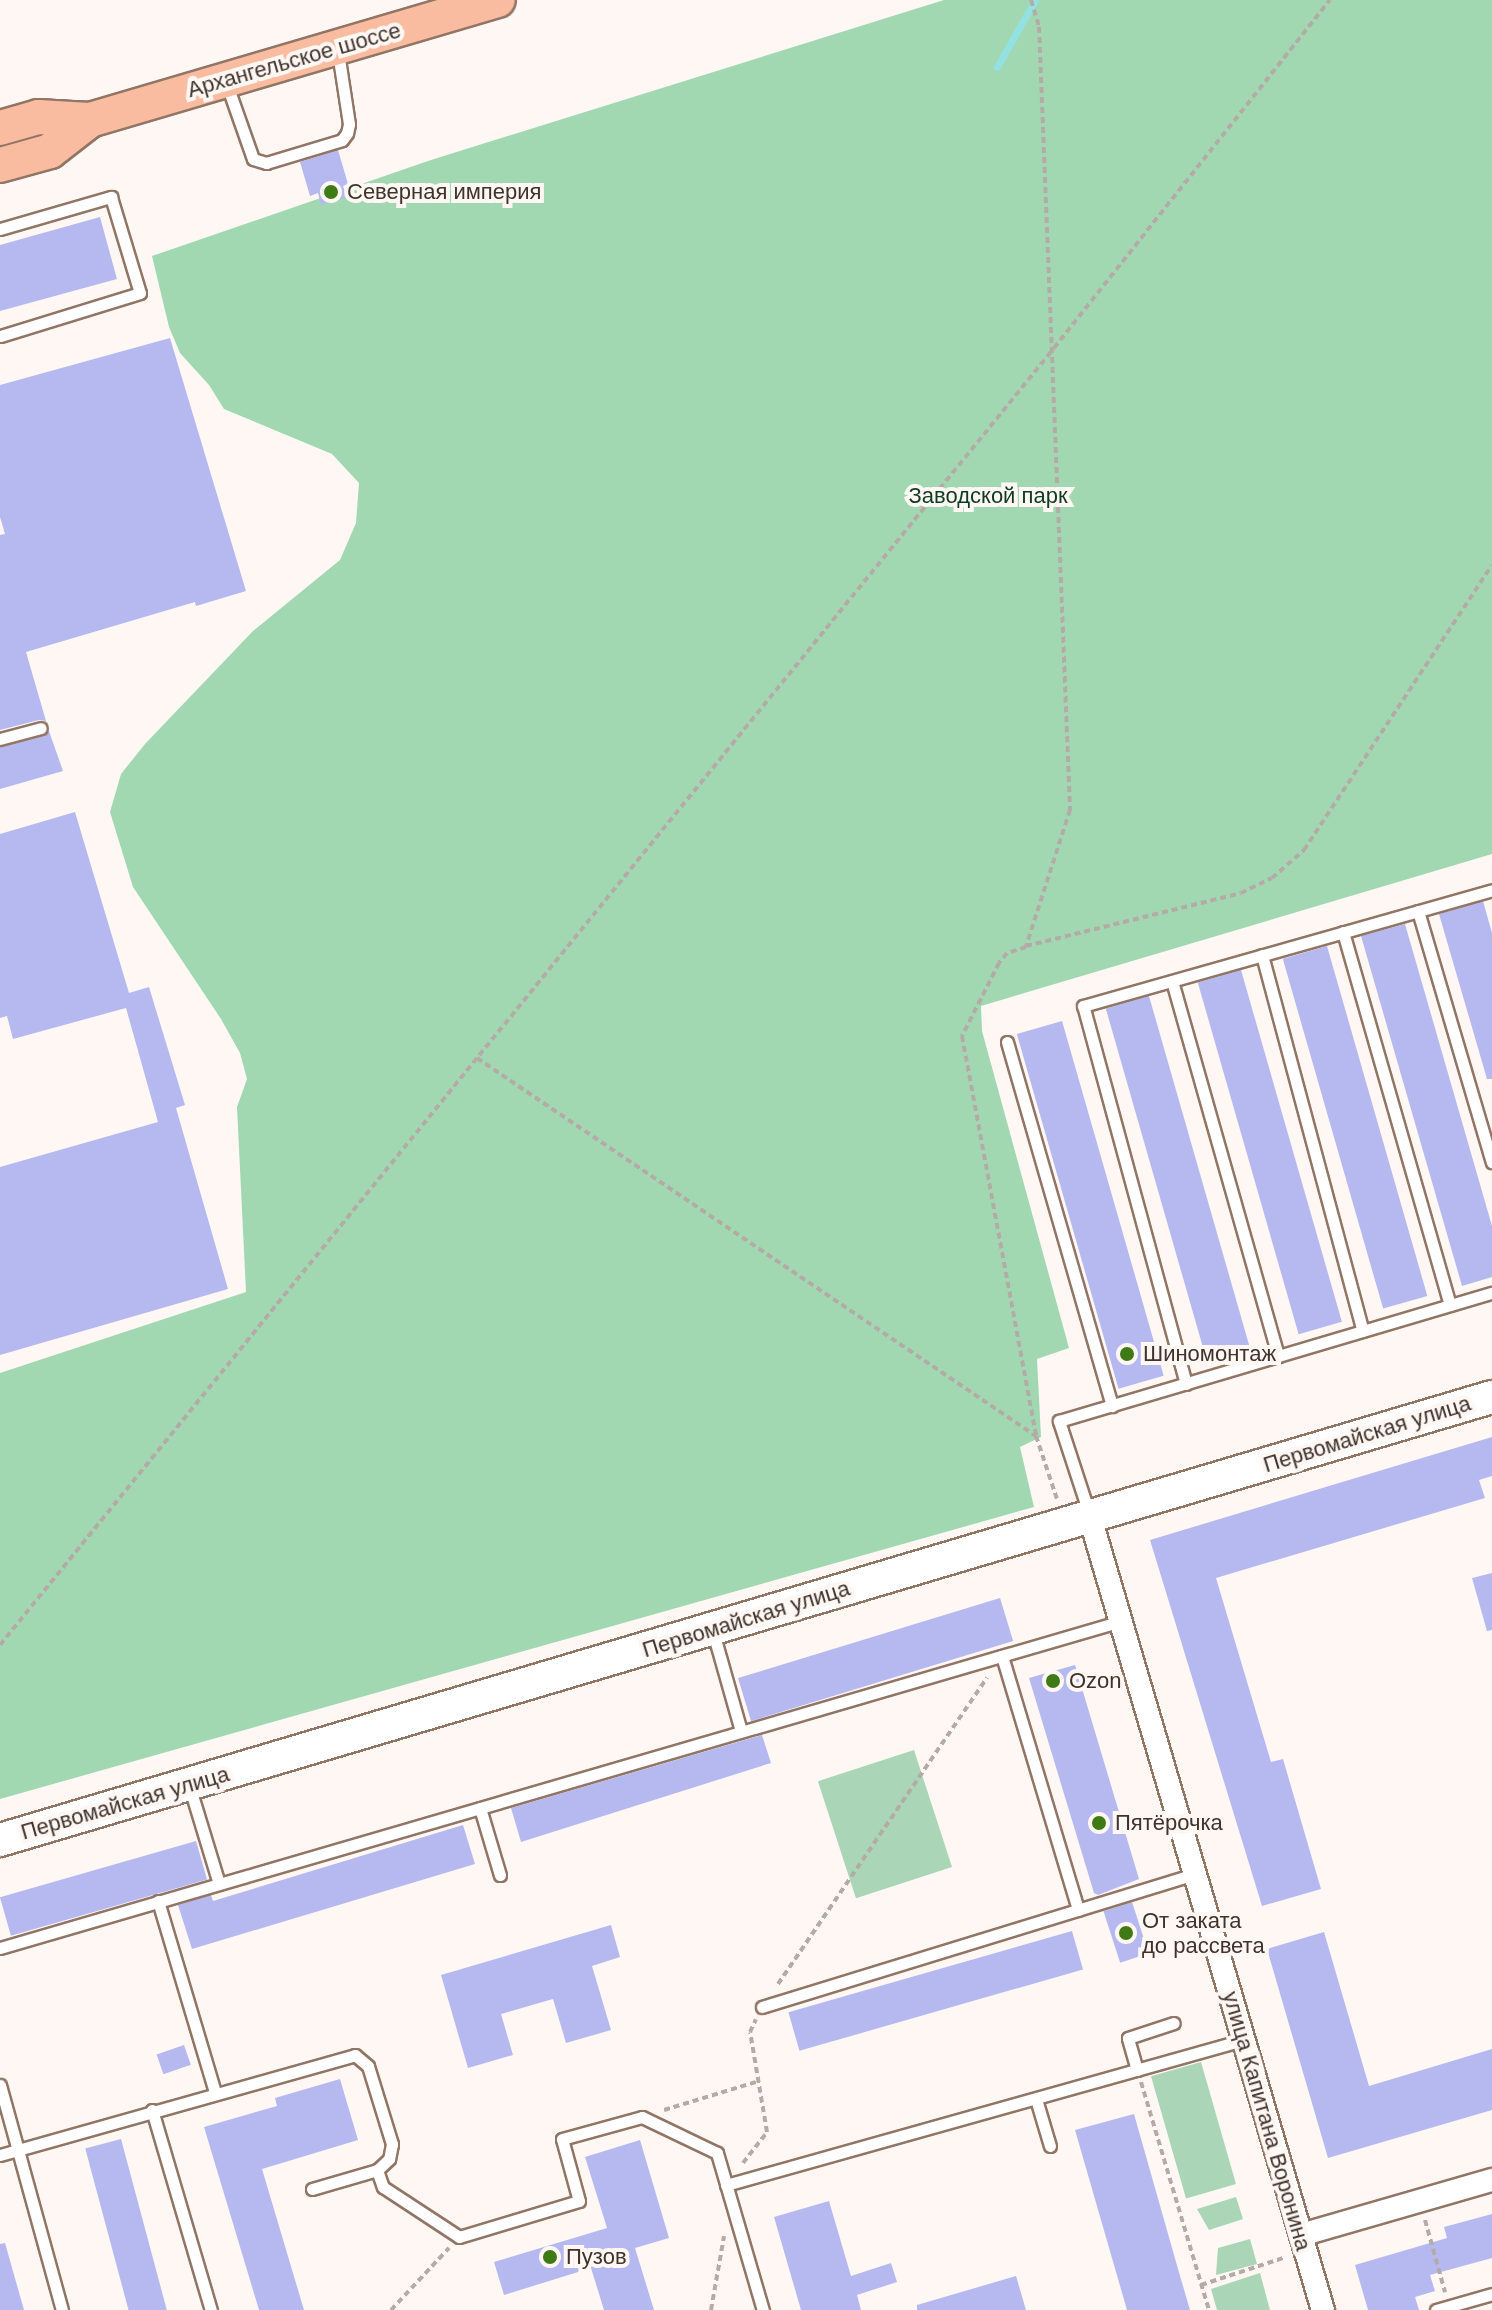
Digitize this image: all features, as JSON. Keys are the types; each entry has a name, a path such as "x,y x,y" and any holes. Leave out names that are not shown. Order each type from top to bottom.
{"main road":[{"name":"Архангельское шоссе","path":"0,128 38,117 90,120 498,0"},
{"name":"Архангельское шоссе","path":"0,165 50,151 90,120"}],"street":[{"name":"Первомайская улица","path":"0,1840 1492,1397"},
{"name":"улица Капитана Воронина","path":"1090,1517 1323,2310"},
{"path":"1301,2235 1492,2180"}],"lane":[{"path":"225,80 253,159 266,163 342,140 347,133 349,124 337,48"},
{"path":"0,229 111,197 140,293 0,336"},
{"path":"0,739 41,728"},
{"path":"1186,1384 1083,1006 1492,890"},
{"path":"1418,911 1492,1162"},
{"path":"1343,932 1450,1305"},
{"path":"1262,955 1363,1331"},
{"path":"1172,981 1278,1356"},
{"path":"1007,1042 1112,1406"},
{"path":"1090,1517 1059,1421 1492,1293"},
{"path":"0,1948 1121,1621"},
{"path":"712,1629 741,1731"},
{"path":"1002,1656 1078,1910"},
{"path":"188,1784 219,1884"},
{"path":"480,1808 500,1875"},
{"path":"762,2007 1195,1874"},
{"path":"158,1901 215,2092"},
{"path":"1137,2070 1128,2038 1174,2023"},
{"path":"726,2185 1243,2040"},
{"path":"0,2155 355,2055 368,2066 392,2144 389,2159 377,2170 312,2189"},
{"path":"0,2085 62,2310"},
{"path":"1036,2099 1050,2146"},
{"path":"152,2110 211,2310"},
{"path":"377,2170 383,2187 459,2237 579,2201 562,2139 642,2117 717,2153 763,2310"},
{"path":"1436,2310 1492,2294"}],"path":[{"path":"1026,946 1070,810 1039,27 1031,0"},
{"path":"0,1645 1054,348 1330,0"},
{"path":"1059,1505 1036,1436 962,1036 1007,953 1241,893 1272,878 1304,850 1492,565"},
{"path":"477,1058 1036,1436"},
{"path":"726,2185 767,2132 750,2032 762,2007 1002,1656"},
{"path":"1137,2070 1209,2310"},
{"path":"642,2117 759,2081"},
{"path":"711,2310 731,2202"},
{"path":"1425,2217 1449,2306"},
{"path":"391,2310 459,2237"}],"green space":[{"name":"Заводской парк","path":"944,0 1492,0 1492,854 981,1006 982,1031 1069,1348 1037,1359 1041,1437 1020,1447 1034,1507 0,1799 0,1373 246,1292 237,1107 247,1079 240,1053 221,1019 133,887 110,812 121,774 145,744 253,631 340,560 356,523 359,483 332,454 224,409 209,385 180,353 169,327 152,256 431,160"},
{"path":"914,1750 952,1867 856,1898 818,1781"},
{"path":"1201,2062 1236,2184 1186,2198 1151,2076"},
{"path":"1236,2197 1243,2219 1209,2230 1197,2209"},
{"path":"1250,2239 1257,2264 1216,2275 1218,2248"},
{"path":"1260,2273 1270,2310 1217,2310 1211,2289"}],"building":[{"path":"338,150 348,184 343,186 347,197 321,205 318,193 310,196 300,162"},
{"path":"100,217 117,279 0,311 0,245"},
{"path":"170,338 246,591 196,606 195,602 26,652 46,721 0,730 0,535 5,534 0,517 0,385"},
{"path":"49,731 63,771 0,789 0,747 43,736"},
{"path":"75,812 129,993 149,987 185,1105 176,1108 228,1289 0,1355 0,1167 158,1122 126,1008 13,1039 7,1016 0,1018 0,834"},
{"path":"1483,901 1492,933 1492,1079 1487,1079 1439,914"},
{"path":"1405,924 1492,1226 1492,1277 1462,1286 1361,936"},
{"path":"1327,946 1427,1296 1383,1309 1283,959"},
{"path":"1241,970 1342,1322 1299,1334 1198,982"},
{"path":"1149,996 1250,1347 1206,1359 1106,1008"},
{"path":"1062,1021 1164,1376 1119,1389 1017,1034"},
{"path":"1492,1437 1492,1476 1479,1480 1485,1498 1216,1578 1271,1762 1283,1759 1321,1889 1262,1906 1150,1540"},
{"path":"1492,1573 1492,1630 1487,1631 1472,1578"},
{"path":"1000,1598 1013,1641 751,1721 738,1678"},
{"path":"1075,1665 1139,1879 1098,1895 1094,1893 1029,1678"},
{"path":"762,1735 771,1763 521,1842 511,1808"},
{"path":"463,1825 475,1864 192,1949 178,1905 211,1895 213,1901"},
{"path":"196,1841 207,1879 11,1936 0,1897"},
{"name":"От заката до рассвета","path":"1132,1902 1149,1953 1120,1963 1103,1911"},
{"path":"611,1925 620,1957 592,1966 611,2030 566,2043 553,1999 501,2014 513,2055 468,2068 441,1975"},
{"path":"1072,1931 1083,1969 799,2051 788,2012"},
{"path":"1324,1932 1369,2086 1492,2049 1492,2110 1328,2158 1267,1949"},
{"path":"184,2045 191,2065 163,2074 157,2054"},
{"path":"340,2079 358,2140 262,2169 304,2310 259,2310 204,2127 277,2106 275,2098"},
{"path":"1134,2114 1190,2310 1127,2310 1075,2130"},
{"path":"121,2139 167,2310 129,2310 85,2149"},
{"path":"640,2140 669,2238 635,2248 654,2310 604,2310 591,2268 504,2295 494,2262 607,2228 585,2157"},
{"path":"829,2201 851,2276 891,2263 897,2282 857,2295 861,2310 801,2310 774,2217"},
{"path":"1492,2214 1492,2258 1430,2275 1435,2291 1415,2297 1419,2310 1368,2310 1355,2265 1447,2238 1444,2227"},
{"path":"5,2243 24,2310 0,2310 0,2244"},
{"path":"1016,2276 1026,2310 917,2310 917,2305"}],"waterway":[{"path":"997,67 1035,0"}],"place":[{"name":"Северная империя","path":"331,192"},
{"name":"Шиномонтаж","path":"1127,1354"},
{"name":"Ozon","path":"1053,1681"},
{"name":"Пятёрочка","path":"1099,1823"},
{"name":"От заката до рассвета","path":"1126,1933"},
{"name":"Пузов","path":"550,2257"}]}
